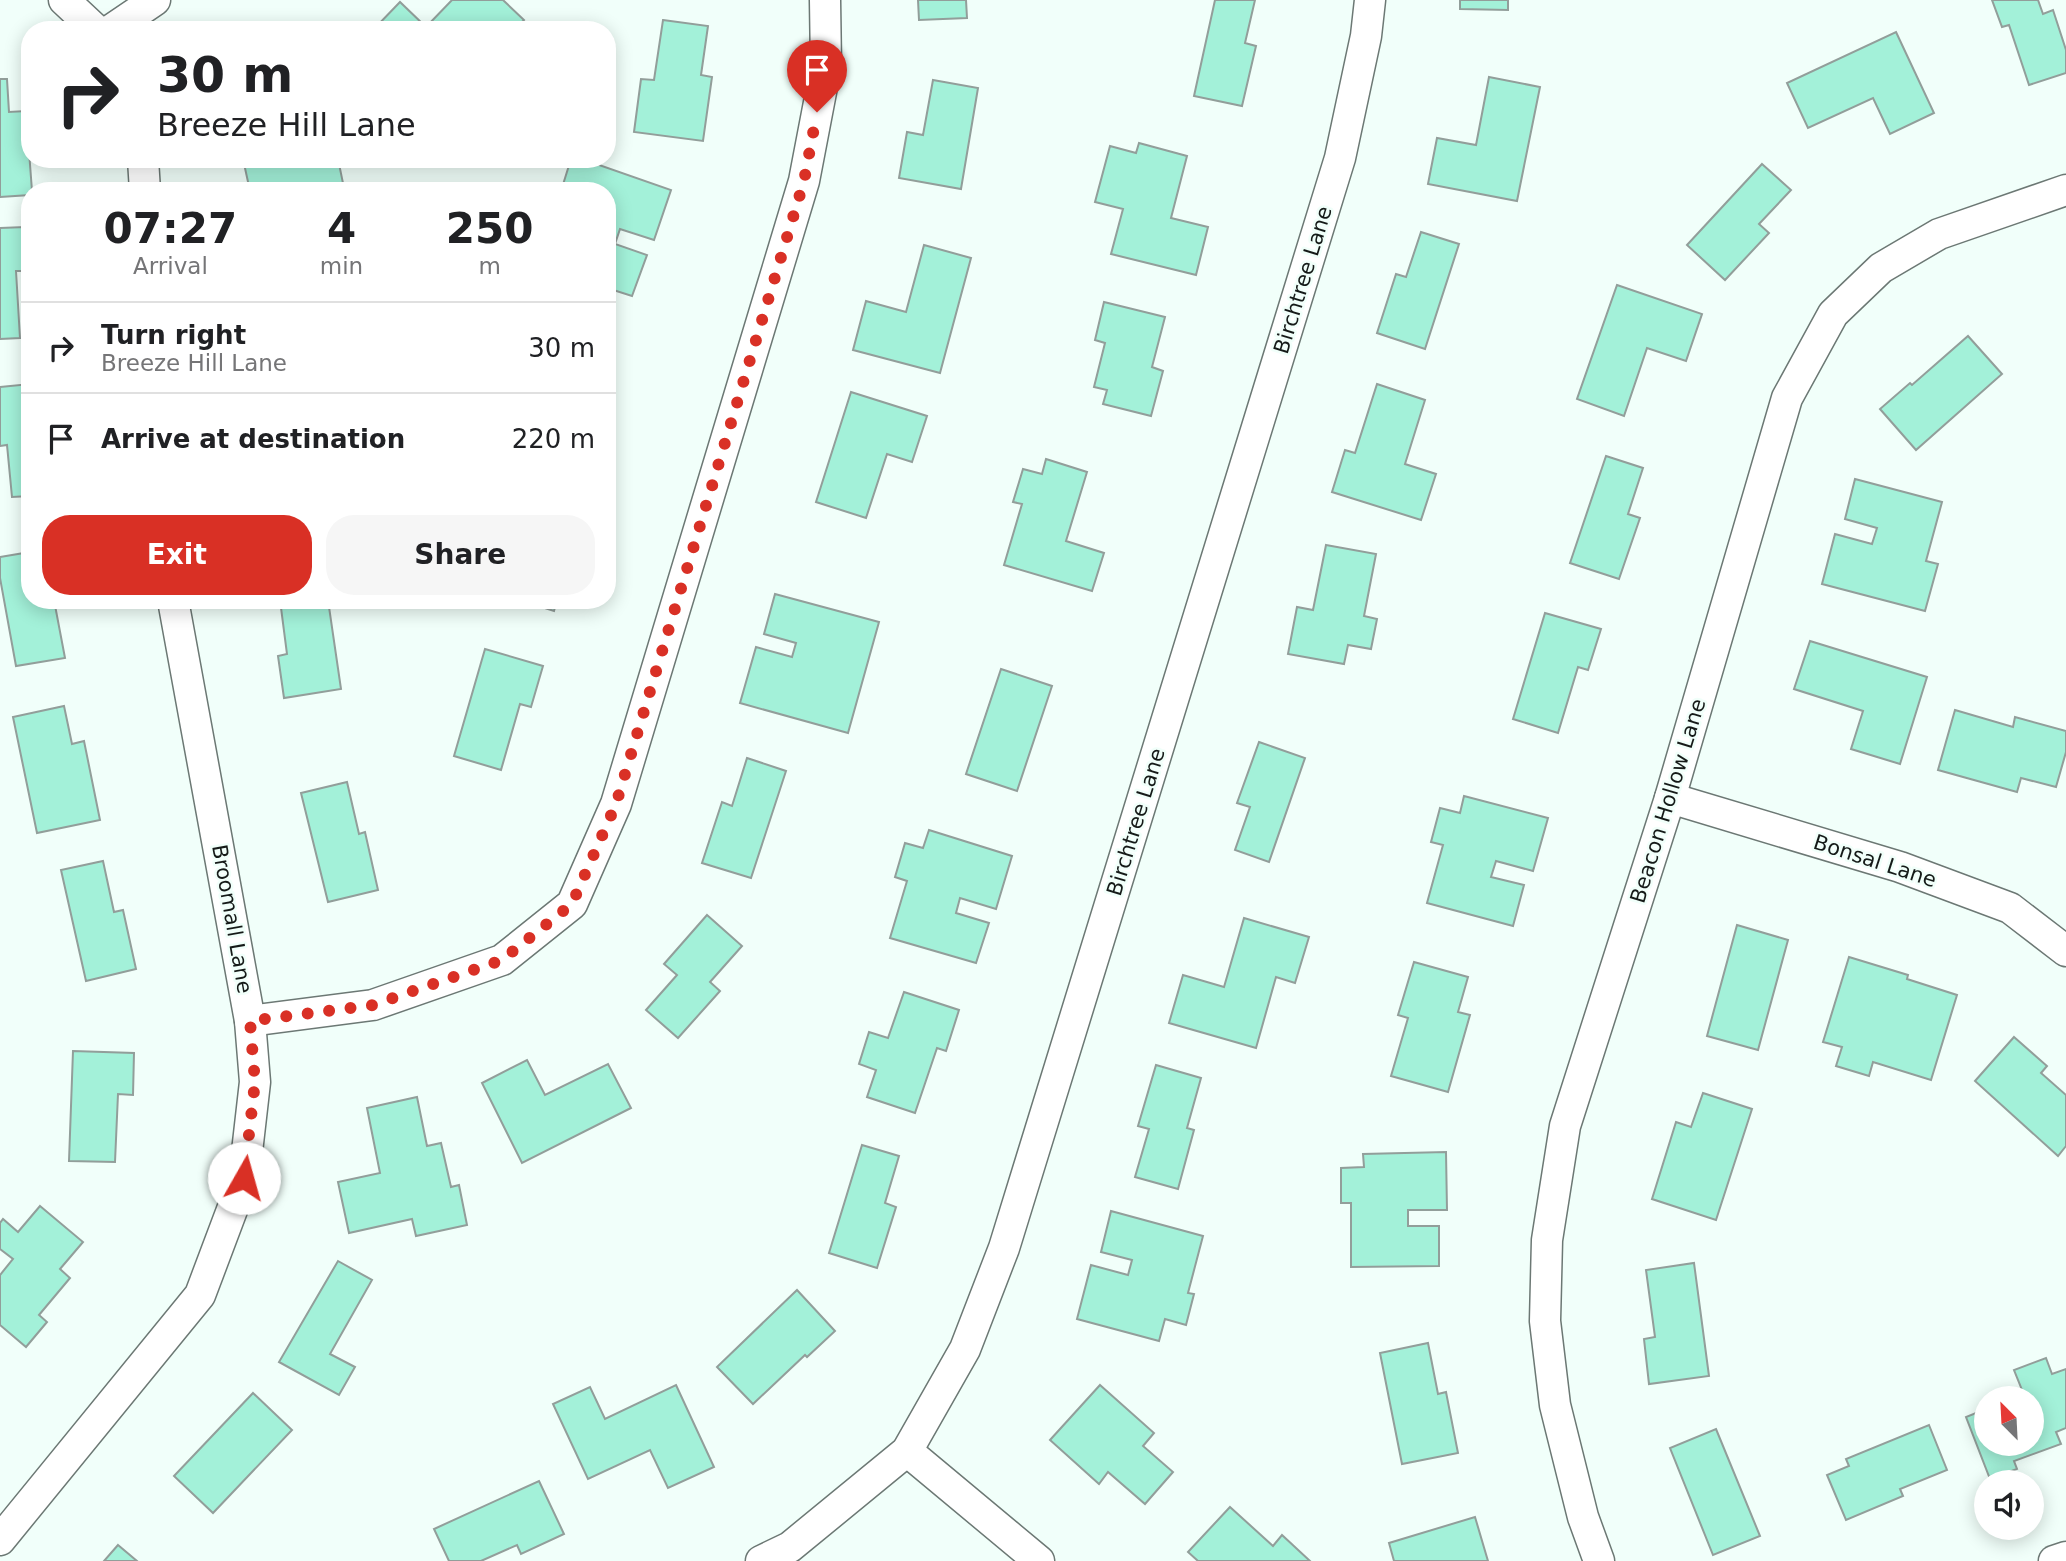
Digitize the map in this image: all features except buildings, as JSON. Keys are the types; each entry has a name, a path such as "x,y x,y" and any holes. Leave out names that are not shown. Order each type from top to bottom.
{"street":[{"path":"64,0 86,21"},
{"path":"124,21 155,0"},
{"path":"250,1021 373,1005 502,960 572,904 616,804 804,181 826,66 825,0"},
{"name":"Birchtree Lane","path":"761,1561 790,1547 907,1451 965,1349 1004,1248 1340,158 1366,37 1370,0"},
{"name":"Beacon Hollow Lane","path":"1599,1561 1583,1517 1555,1405 1545,1321 1547,1240 1565,1126 1670,797 1787,398 1833,314 1881,268 1939,234 2066,190"},
{"name":"Broomall Lane","path":"0,1540 200,1295 244,1178 255,1082 250,1021 175,609"},
{"name":"Bonsal Lane","path":"1670,797 1900,867 2010,908 2066,951"},
{"path":"907,1451 1039,1561"},
{"path":"2053,1561 2066,1557"}],"route":[{"path":"244,1178 255,1082 250,1021 373,1005 502,960 572,904 616,804 804,181 817,112"}]}
